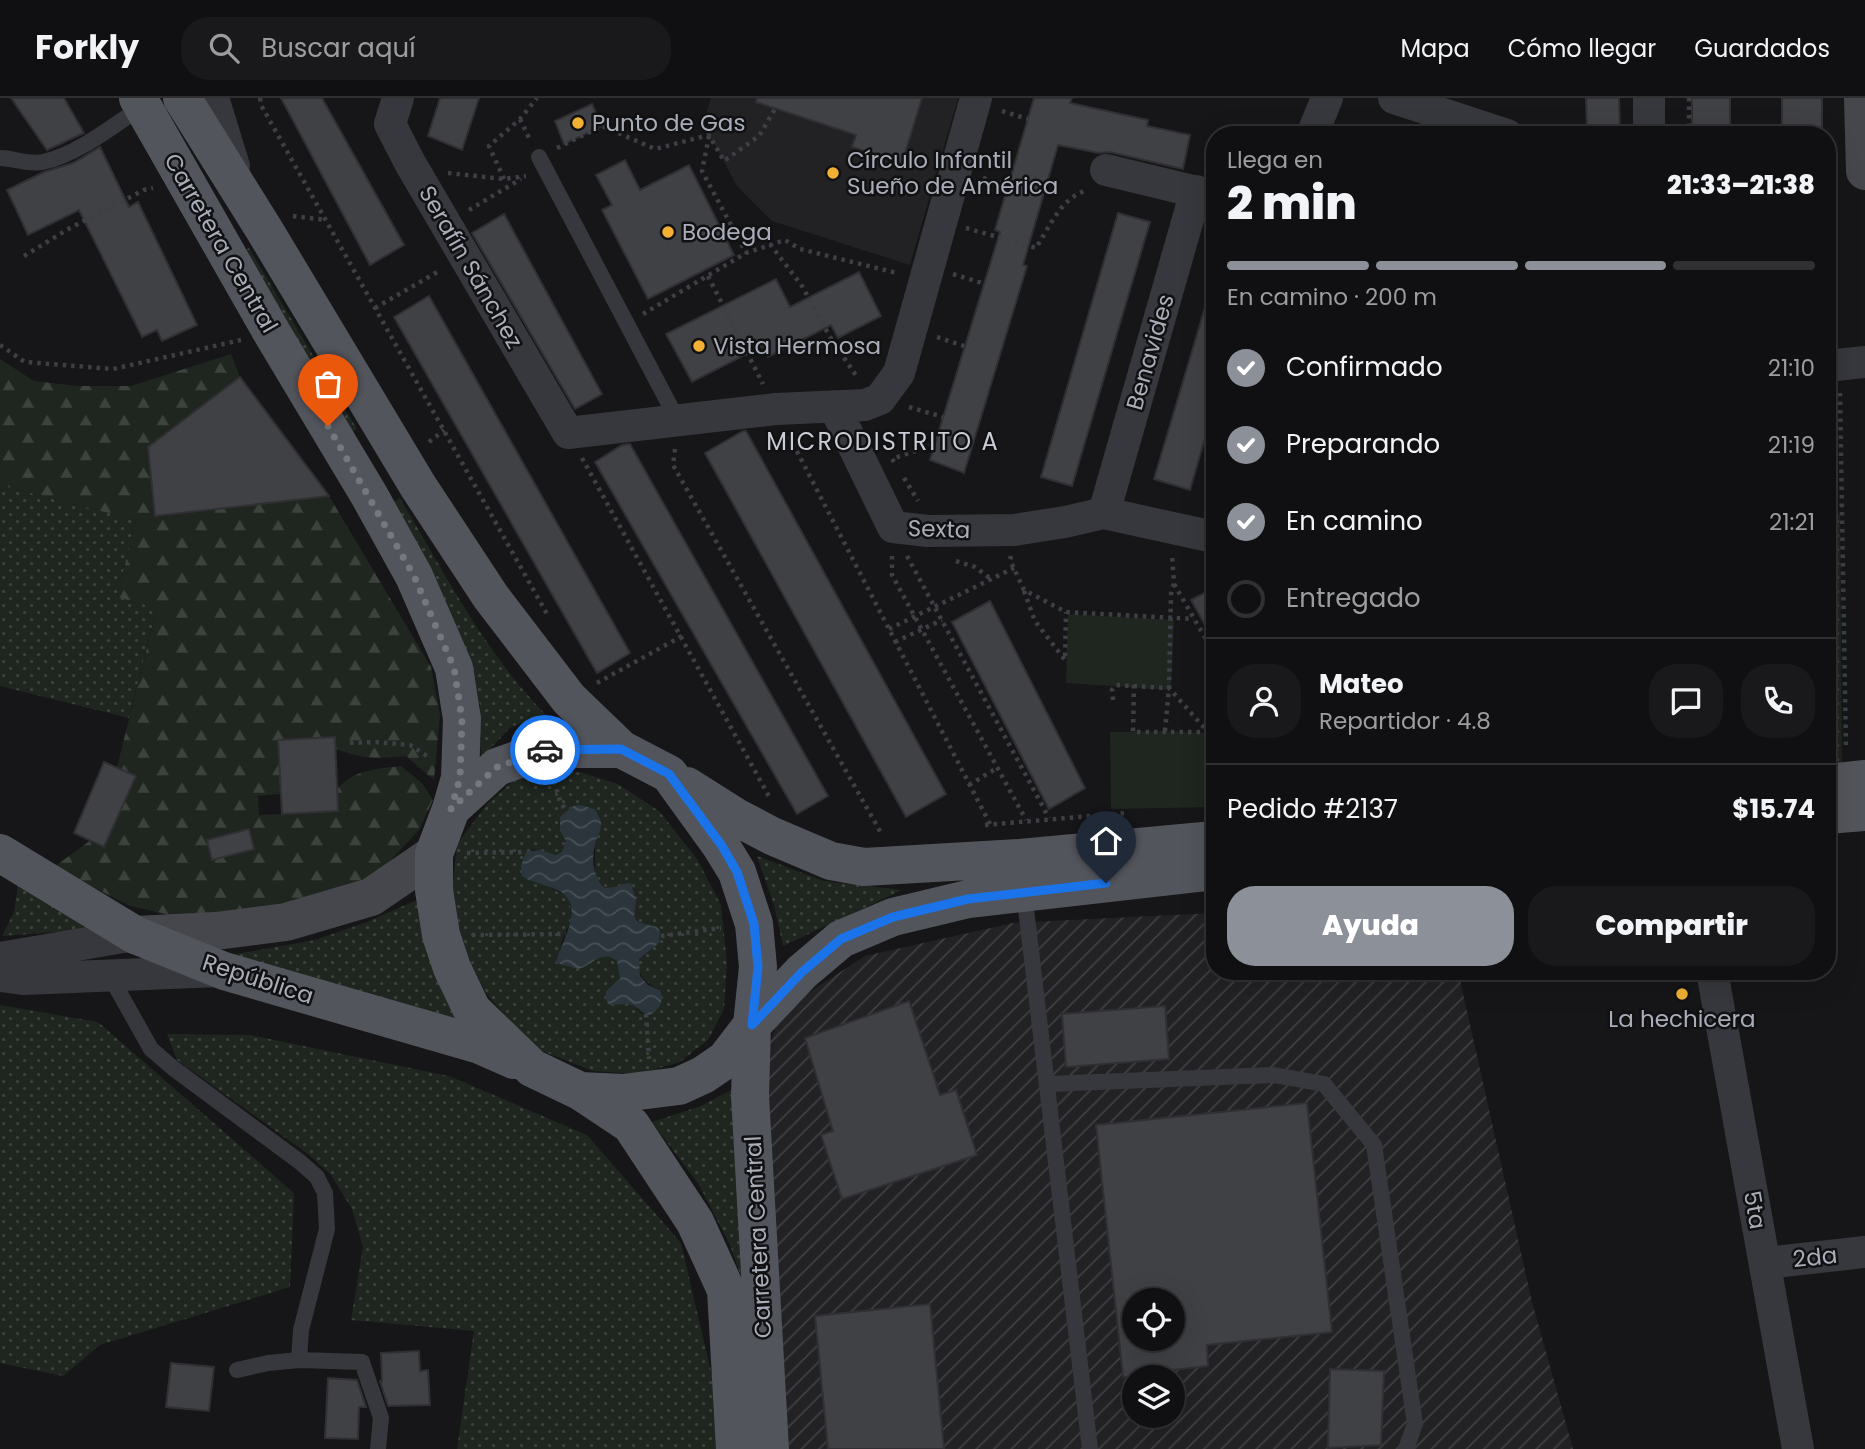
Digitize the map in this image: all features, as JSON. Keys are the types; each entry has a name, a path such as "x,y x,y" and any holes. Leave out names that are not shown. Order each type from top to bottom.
{"main road":[{"name":"Carretera Central","path":"182,98 418,486 491,597 569,698 621,749"},
{"name":"Carretera Central","path":"141,102 414,576 454,668 462,719 455,794"},
{"path":"532,1068 472,1010 452,968 442,935 434,890 434,854 455,794 497,767 547,749 621,749 669,774 736,817 772,836 831,861 864,867 1206,872"},
{"name":"Carretera Central","path":"669,774 722,846 737,872 754,924 758,967 752,1025 750,1096 770,1449"},
{"path":"1836,806 1851,789"},
{"path":"580,1091 623,1093 679,1086 703,1075 725,1060 752,1025 802,972 841,939 893,917 968,899 1017,869 1206,841"},
{"name":"República","path":"0,853 135,935 224,971 480,1045 580,1091"},
{"name":"Carretera Central","path":"580,1091 631,1125 695,1222 726,1290 735,1449"}],"street":[{"path":"213,98 244,197"},
{"name":"Serafín Sánchez","path":"398,98 390,124 445,224 568,433"},
{"path":"568,433 776,409 866,405 880,399 899,373 976,98"},
{"path":"1316,126 1327,98"},
{"path":"1394,98 1480,126"},
{"path":"1649,98 1649,126"},
{"path":"1863,98 1865,171"},
{"name":"Benavides","path":"1104,513 1205,193 1106,170"},
{"name":"Sexta","path":"834,407 893,527 927,544 1065,522 1104,513 1206,535"},
{"path":"0,958 135,935 216,932 286,922 371,897 434,854"},
{"path":"0,976 24,979 224,971"},
{"name":"5ta","path":"1714,980 1798,1449"},
{"name":"2da","path":"1765,1263 1865,1252"}],"lane":[{"path":"0,158 15,162 42,162 79,147 141,102"},
{"path":"539,157 678,421"},
{"path":"1017,869 1048,1084 1090,1449"},
{"path":"110,976 150,1049 300,1162 317,1177 325,1193 327,1229 302,1330 299,1360"},
{"path":"1048,1084 1274,1075 1324,1084 1374,1145 1415,1424 1406,1449"},
{"path":"237,1370 299,1360 362,1362 381,1418 378,1449"}],"path":[{"path":"260,98 261,105 550,619"},
{"path":"504,179 489,146 520,119 537,98"},
{"path":"1689,98 1689,126"},
{"path":"709,135 724,161 760,135 775,109"},
{"path":"520,119 539,157 602,126 655,149 709,135"},
{"path":"709,135 702,171 746,253"},
{"path":"410,163 463,176 504,179 548,174"},
{"path":"942,220 1035,248 1064,204 1074,194 1096,187 1106,170"},
{"path":"445,224 525,176"},
{"path":"24,256 69,228 144,190 184,180"},
{"path":"627,323 746,253 785,240 800,249 925,280"},
{"path":"770,244 802,286 830,337 857,377 880,399"},
{"path":"375,308 464,256"},
{"path":"708,276 969,785 1017,869"},
{"path":"0,345 25,362 113,369 272,333"},
{"path":"1844,364 1843,505 1851,789"},
{"path":"678,421 673,465 881,834"},
{"path":"568,433 773,803 762,796"},
{"path":"429,442 435,454"},
{"path":"907,555 927,544 892,459 935,444"},
{"path":"1836,510 1843,505"},
{"path":"1166,732 1171,594 1174,583 1169,526"},
{"path":"893,527 1049,818"},
{"path":"893,527 892,575 1026,820"},
{"path":"1014,530 1010,560 1035,621 1065,660 1066,612"},
{"path":"951,559 975,567 991,579"},
{"path":"889,629 1014,568"},
{"path":"1174,583 1206,639"},
{"path":"1024,590 1066,612 1194,619"},
{"path":"895,642 942,620"},
{"path":"569,698 682,636"},
{"path":"1113,700 1112,690 1116,685 1169,688 1206,730"},
{"path":"1134,685 1133,732 1206,732"},
{"path":"350,743 410,745 455,794"},
{"path":"969,785 997,768"},
{"path":"977,826 1130,813"},
{"path":"867,835 895,832"},
{"path":"434,854 526,852"},
{"path":"661,936 754,924"},
{"path":"442,935 566,934"},
{"path":"646,1014 652,1089"}],"shaded area":[{"name":"Círculo Infantil Sueño de América","path":"711,98 958,98 910,265 772,221 737,186 703,123"},
{"path":"1206,913 1206,980 1460,980 1532,1302 1573,1449 784,1449 763,1061 782,1010 865,956 1013,923"}],"green space":[{"path":"249,248 357,429 351,432 243,251"},
{"path":"231,354 240,377 148,447 155,516 329,496 431,667 440,715 434,780 406,756 379,758 354,755 336,749 335,737 278,740 281,794 258,796 259,815 338,811 337,789 351,777 366,771 401,766 422,783 433,800 419,830 376,876 309,905 179,917 130,906 54,867 91,840 105,846 135,776 117,767 157,608 117,597 136,520 0,485 0,359 34,381 78,386 131,386"},
{"path":"0,485 136,520 117,597 157,607 129,718 0,686"},
{"path":"400,498 485,639 524,691 546,715 511,727 481,758 480,705 464,645 391,503"},
{"path":"1840,513 1842,764 1836,764 1836,516"},
{"path":"1068,614 1174,620 1171,690 1066,683"},
{"path":"1110,732 1206,733 1206,807 1111,809"},
{"path":"545,770 580,772 618,784 659,811 697,859 721,905 727,964 724,1009 708,1040 680,1062 638,1074 593,1071 532,1047 486,993 460,942 451,901 457,844 488,803 513,781","holes":["594,809 601,824 595,845 595,875 605,888 618,888 625,883 637,897 634,916 638,922 657,927 659,943 639,959 644,978 660,990 661,1002 653,1014 642,1014 635,1007 606,991 620,979 617,961 599,956 569,967 560,963 563,938 571,920 568,897 549,887 532,849 556,855 562,853 566,841 559,824"]},
{"path":"757,856 824,881 902,890 783,946 774,905"},
{"path":"19,878 99,929 2,936 14,912"},
{"path":"421,898 466,1022 220,957 315,940 367,922"},
{"path":"0,1005 98,1022 294,1193 290,1287 100,1345 63,1376 0,1363"},
{"path":"167,1034 250,1035 449,1076 587,1135 681,1243 723,1423 720,1449 457,1449 474,1331 351,1320 363,1247 352,1209 331,1175 308,1154 177,1060"},
{"path":"733,1089 746,1291 730,1245 699,1185 652,1122 701,1106"}],"water":[{"path":"573,806 595,809 601,824 593,860 597,878 605,888 631,883 635,897 637,896 634,916 638,922 657,927 660,932 659,943 639,959 640,976 648,985 660,990 662,998 656,1011 650,1015 631,1005 609,1005 606,991 620,979 617,961 606,956 579,969 556,963 570,924 571,905 567,897 559,891 522,876 521,866 526,852 540,850 556,855 562,852 566,841 560,831 560,817"}],"building":[{"path":"11,98 64,98 84,133 47,150"},
{"path":"281,98 322,98 404,245 370,265"},
{"path":"440,98 479,98 462,150 428,136"},
{"path":"757,98 922,98 902,163 852,147 856,135 756,102"},
{"path":"1034,98 1072,98 1070,103 1148,120 1147,126 1190,135 1183,169 1110,152 1099,153 1058,145 1023,265 1027,266 964,473 930,460 1000,232 995,230"},
{"path":"1586,98 1619,98 1620,126 1587,126"},
{"path":"1692,98 1730,98 1730,126 1692,126"},
{"path":"1782,98 1822,98 1822,126 1782,126"},
{"name":"Punto de Gas","path":"592,104 602,126 564,144 555,121"},
{"path":"100,147 129,207 138,202 197,325 162,341 157,330 142,337 79,210 28,235 7,190 44,172 73,163"},
{"name":"Bodega","path":"625,160 640,190 689,165 734,255 648,299 602,210 612,205 596,175"},
{"path":"1118,213 1150,222 1072,486 1041,477"},
{"path":"504,214 602,394 575,409 472,233"},
{"path":"859,272 881,316 838,338 831,325 768,357 762,346 692,382 666,334 776,279 790,307"},
{"path":"429,296 630,653 597,673 394,317"},
{"path":"1206,304 1206,435 1190,490 1154,479"},
{"path":"240,377 329,496 155,516 148,447"},
{"path":"746,431 946,794 906,817 705,453"},
{"path":"630,444 828,796 797,814 595,462 622,445"},
{"path":"1206,592 1206,627 1191,600"},
{"path":"990,601 1085,788 1049,809 952,622"},
{"path":"335,737 338,811 282,814 278,740"},
{"path":"104,762 136,776 104,847 74,833"},
{"path":"249,829 254,849 212,860 207,840"},
{"path":"909,1001 940,1095 956,1090 977,1155 842,1199 821,1135 833,1131 805,1038"},
{"path":"1165,1006 1169,1059 1066,1067 1062,1014"},
{"path":"1307,1103 1332,1332 1207,1345 1208,1366 1185,1369 1185,1365 1122,1365 1122,1368 1096,1125"},
{"path":"930,1304 944,1449 828,1449 815,1316"},
{"path":"419,1351 420,1371 428,1370 430,1405 388,1406 380,1381 381,1353"},
{"path":"171,1363 214,1367 209,1411 166,1407"},
{"path":"1330,1369 1384,1371 1381,1445 1328,1448"},
{"path":"328,1378 357,1380 366,1407 359,1407 358,1439 325,1438"}],"way so far":[{"path":"328,426 414,576 454,668 462,719 460,778 451,809 497,767 545,750"}],"place":[{"name":"Punto de Gas","path":"578,123"},
{"name":"Círculo Infantil Sueño de América","path":"833,173"},
{"name":"Bodega","path":"668,232"},
{"name":"Vista Hermosa","path":"699,346"},
{"name":"La hechicera","path":"1682,994"}],"district":[{"name":"MICRODISTRITO A","path":"883,442"}],"route":[{"path":"545,750 621,749 669,774 722,846 737,872 754,924 758,967 752,1025 802,972 841,939 893,917 968,899 1106,883"}]}
